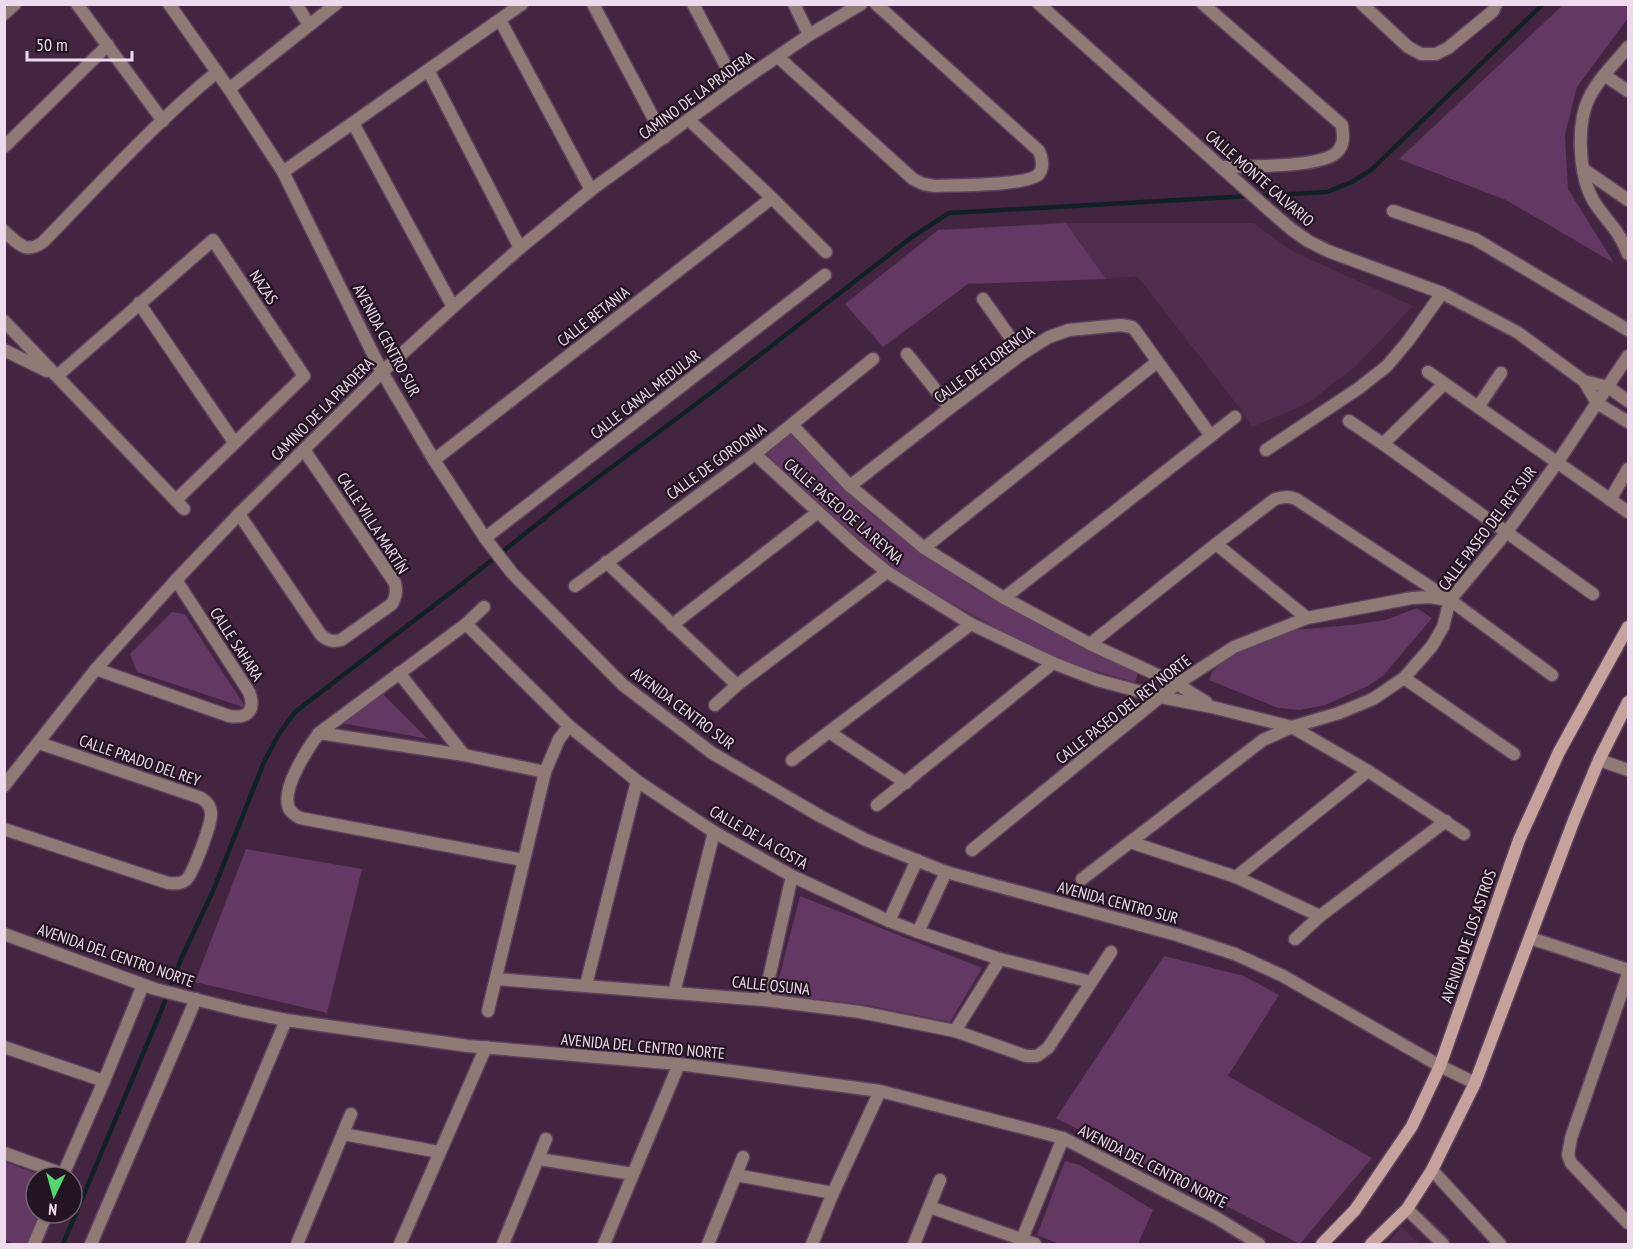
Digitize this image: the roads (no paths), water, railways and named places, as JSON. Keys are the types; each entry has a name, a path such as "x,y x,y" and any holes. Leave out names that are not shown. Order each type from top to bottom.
{"main road":[{"name":"AVENIDA DE LOS ASTROS","path":"1322,1245 1355,1210 1412,1126 1440,1066 1519,840 1559,752 1629,627"},
{"path":"1371,1245 1407,1209 1432,1170 1475,1083 1574,819 1599,760 1629,702"}],"street":[{"path":"4,14 15,4"},
{"path":"77,4 163,121"},
{"name":"AVENIDA CENTRO SUR","path":"169,4 283,171 382,372 434,460 488,543 512,573 622,685 712,753 866,840 946,872 1177,935 1234,954 1284,976 1440,1066 1475,1083"},
{"path":"296,4 309,25"},
{"path":"229,89 336,4"},
{"path":"283,171 522,4"},
{"path":"593,4 664,138"},
{"path":"693,4 736,86"},
{"path":"794,4 809,35"},
{"name":"CAMINO DE LA PRADERA","path":"4,786 96,669 176,579 238,514 382,372 453,307 591,190 809,35 861,4"},
{"path":"778,57 913,179 923,184 935,186 1013,182 1038,175 1042,168 1039,151 876,4"},
{"name":"CALLE MONTE CALVARIO","path":"1039,4 1299,235 1328,251 1442,293 1517,332 1584,381 1608,387 1629,401"},
{"path":"1203,4 1342,125 1344,140 1338,151 1327,159 1309,163 1221,167"},
{"path":"1362,4 1408,47 1421,54 1436,54 1449,48 1493,11 1496,4"},
{"path":"500,20 591,190"},
{"path":"4,147 108,45"},
{"path":"1629,47 1604,75 1588,98 1581,124 1580,148 1583,169 1592,199 1618,234 1629,254"},
{"path":"428,69 520,248"},
{"path":"4,231 20,245 29,249 36,248 191,93 217,72"},
{"path":"1604,75 1629,91"},
{"path":"689,120 826,252"},
{"path":"353,123 453,307"},
{"path":"1583,169 1629,201"},
{"name":"CALLE BETANIA","path":"434,460 772,198"},
{"path":"1393,211 1475,239 1629,330"},
{"name":"NAZAS","path":"213,240 304,376 234,442 180,505 57,376 213,240"},
{"name":"CALLE CANAL MEDULAR","path":"488,543 825,275"},
{"path":"1266,450 1359,388 1387,366 1442,293"},
{"path":"982,299 1022,354"},
{"path":"139,303 234,442"},
{"path":"4,321 57,376"},
{"name":"CALLE DE FLORENCIA","path":"850,486 1022,354 1058,332 1069,330 1127,325 1136,330 1157,363 1210,435"},
{"path":"907,354 950,408"},
{"path":"7,355 57,376"},
{"name":"CALLE PASEO DEL REY SUR","path":"1082,879 1263,740 1292,727 1339,714 1373,699 1404,678 1432,646 1443,627 1450,600 1506,532 1557,463 1629,356"},
{"name":"CALLE DE GORDONIA","path":"575,586 755,454 873,359"},
{"path":"924,548 1157,363"},
{"path":"1428,372 1629,512"},
{"path":"1478,407 1501,373"},
{"name":"CALLE MONTE CALVARIO","path":"1584,381 1597,403 1629,422"},
{"path":"1383,444 1444,384"},
{"path":"1004,598 1235,417"},
{"path":"1349,421 1593,594"},
{"name":"CALLE PASEO DE LA REYNA","path":"792,425 850,486 924,548 1004,598 1090,644 1177,684 1212,707"},
{"name":"CALLE VILLA MARTÍN","path":"238,514 321,635 327,640 334,642 341,640 392,604 396,597 395,583 304,450"},
{"name":"CALLE PASEO DE LA REYNA","path":"755,454 887,572 971,624 1053,663 1097,680 1292,727 1368,771 1464,834"},
{"path":"1611,500 1629,469"},
{"path":"1090,644 1275,499 1290,497 1450,600 1552,675"},
{"path":"672,625 818,512"},
{"path":"1216,544 1307,618"},
{"path":"606,562 737,686"},
{"path":"715,705 887,572"},
{"name":"CALLE SAHARA","path":"96,669 229,716 243,717 249,713 252,707 249,692 176,579"},
{"name":"CALLE PASEO DEL REY NORTE","path":"972,850 1160,697 1234,647 1307,618 1412,598 1431,597 1450,600"},
{"path":"484,607 466,624 319,733 305,752 293,778 287,797 288,806 292,813 300,818 523,860"},
{"name":"CALLE DE LA COSTA","path":"466,624 569,726 637,781 714,832 792,876 888,921 1000,958 1091,982"},
{"path":"792,760 971,624"},
{"path":"877,805 1053,663"},
{"path":"399,673 464,755"},
{"path":"1404,678 1514,754"},
{"path":"488,1011 545,772 559,740 569,726"},
{"path":"829,732 906,783"},
{"path":"319,733 464,755 545,772"},
{"name":"CALLE PRADO DEL REY","path":"4,829 168,883 185,882 191,875 210,824 212,814 208,804 201,798 39,743"},
{"path":"1599,760 1629,770"},
{"path":"1236,877 1368,771"},
{"path":"586,985 637,781"},
{"path":"1295,939 1320,916 1446,821"},
{"path":"674,993 714,832"},
{"path":"1130,842 1236,877 1320,916"},
{"path":"888,921 916,860"},
{"path":"918,932 946,872"},
{"path":"764,1000 792,876"},
{"name":"AVENIDA DEL CENTRO NORTE","path":"4,934 149,987 286,1020 486,1047 679,1064 880,1091 1063,1138 1215,1216 1259,1245"},
{"path":"1530,938 1629,972 1568,1148 1571,1163 1629,1223"},
{"path":"1091,982 1111,952"},
{"path":"955,1031 1000,958"},
{"name":"CALLE OSUNA","path":"496,979 764,1000 860,1012 955,1031 1026,1056 1037,1056 1048,1048 1091,982"},
{"path":"67,1165 149,987"},
{"path":"91,1245 190,998"},
{"path":"192,1245 286,1020"},
{"path":"4,1047 104,1081"},
{"path":"400,1245 486,1047"},
{"path":"604,1245 679,1064"},
{"path":"812,1245 833,1192 880,1091"},
{"path":"297,1245 351,1114"},
{"path":"343,1134 439,1152"},
{"path":"503,1245 546,1138"},
{"path":"1021,1242 1063,1138"},
{"path":"4,1153 34,1165"},
{"path":"708,1245 743,1157"},
{"path":"539,1159 633,1174"},
{"path":"1432,1170 1500,1245"},
{"path":"736,1175 833,1192"},
{"path":"914,1245 940,1180"},
{"path":"930,1207 1021,1242 1035,1245"},
{"path":"1407,1209 1443,1245"},
{"path":"34,1245 42,1225"}],"waterway":[{"path":"1258,196 1327,192 1352,182 1371,170 1543,4"},
{"path":"63,1244 181,959 213,891 264,762 279,734 295,712 912,237 949,213 1249,196"}]}
